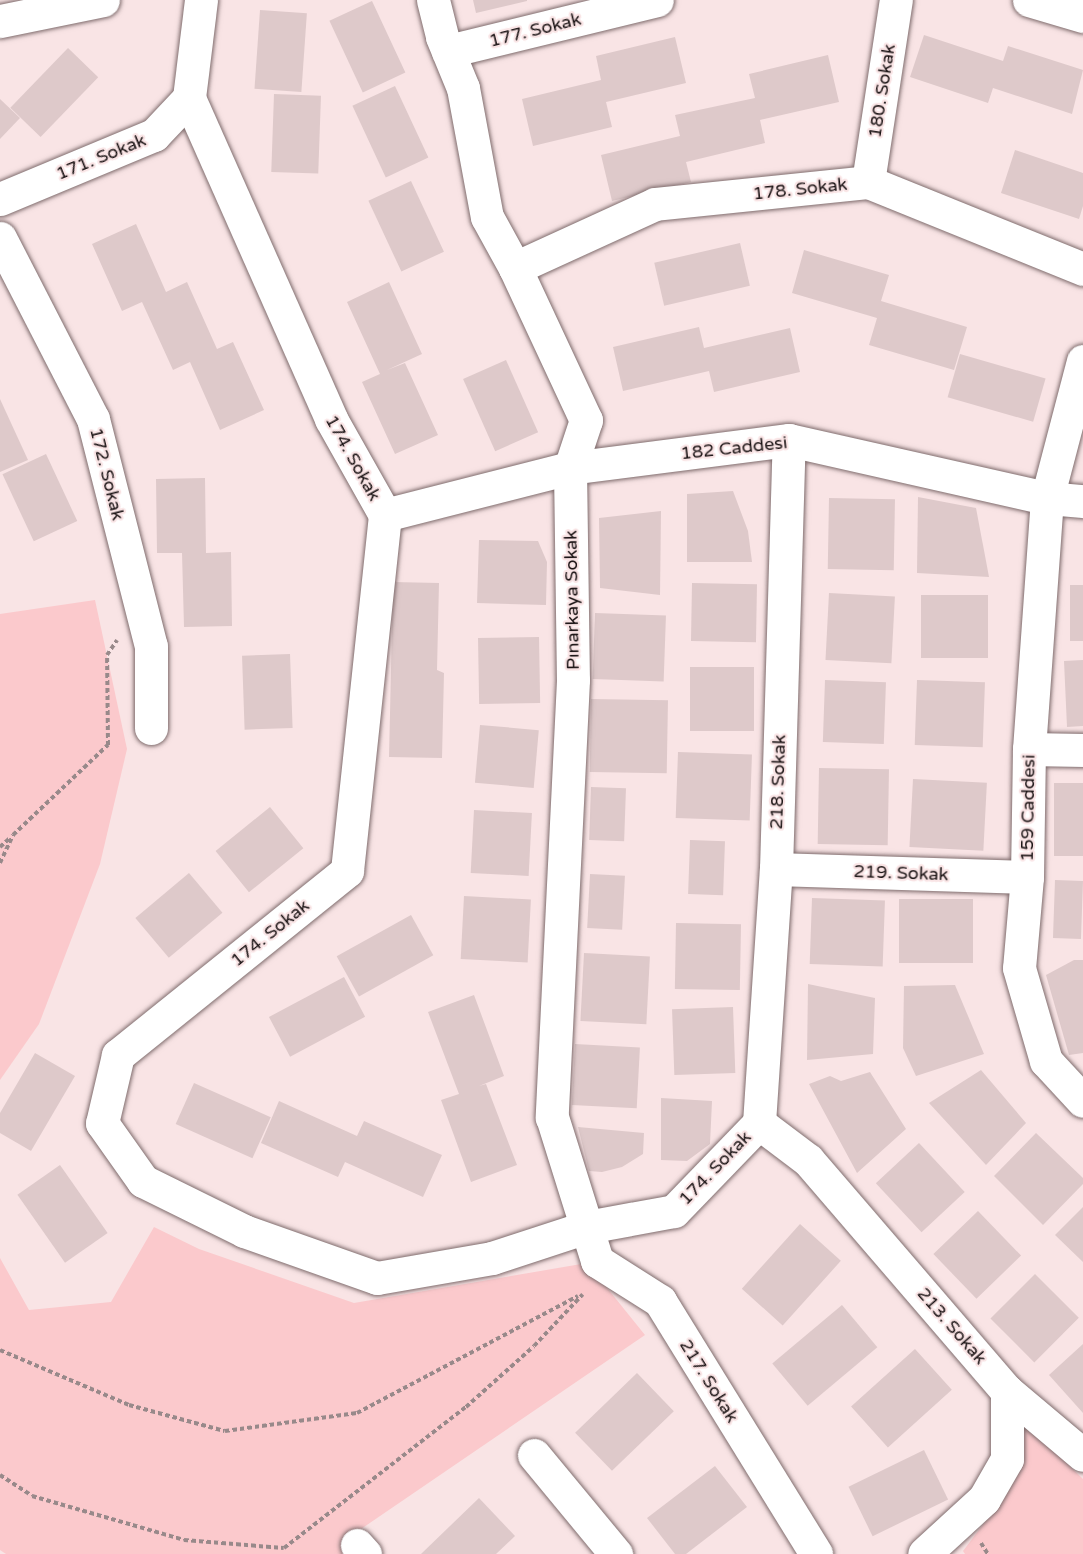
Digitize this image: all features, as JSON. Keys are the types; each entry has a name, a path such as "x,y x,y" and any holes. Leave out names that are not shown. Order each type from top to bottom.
{"street":[{"path":"0,21 102,0"},
{"path":"189,98 201,0"},
{"name":"Pınarkaya Sokak","path":"433,0 448,51 463,88 487,217 515,268 586,420 570,468 573,680 552,1117 587,1227"},
{"name":"177. Sokak","path":"448,51 657,0"},
{"name":"180. Sokak","path":"868,182 896,0"},
{"path":"1029,0 1083,16"},
{"name":"171. Sokak","path":"0,199 154,135 189,98"},
{"name":"174. Sokak","path":"189,98 331,419 385,515 347,871 118,1054 102,1123 143,1181 244,1231 377,1278 492,1258 587,1227 674,1211 759,1123"},
{"name":"178. Sokak","path":"515,268 655,204 868,182 1083,269"},
{"name":"172. Sokak","path":"0,238 93,419 151,646 151,728"},
{"name":"159 Caddesi","path":"1083,361 1047,498 1029,749 1027,877 1019,968 1046,1061 1083,1101"},
{"name":"182 Caddesi","path":"385,515 570,468 789,440 1047,498 1083,501"},
{"name":"218. Sokak","path":"759,1123 776,869 789,440"},
{"path":"1029,749 1083,750"},
{"name":"219. Sokak","path":"776,869 1027,877"},
{"name":"213. Sokak","path":"759,1123 808,1160 1007,1391 1083,1455"},
{"name":"217. Sokak","path":"587,1227 597,1261 660,1301 816,1554"},
{"path":"924,1554 984,1499 1007,1460 1007,1391"},
{"path":"534,1455 616,1554"}],"path":[{"path":"0,847 108,745 107,655 140,604"},
{"path":"0,863 13,835"},
{"path":"0,1350 129,1406 225,1431 357,1413 619,1275"},
{"path":"0,1475 32,1496 184,1540 284,1548 466,1407 534,1346 583,1294"}],"shaded area":[{"path":"95,600 127,749 100,864 39,1024 0,1080 0,614"},
{"path":"154,1227 199,1249 354,1303 587,1263 645,1335 342,1542 352,1554 6,1554 0,1550 0,1258 29,1310 111,1302"},
{"path":"1023,1421 1083,1479 1083,1554 965,1554 963,1551 1009,1490 1022,1457"}],"building":[{"path":"473,0 527,0 527,1 476,13"},
{"path":"372,1 405,73 363,92 329,21"},
{"path":"260,10 307,13 301,92 254,89"},
{"path":"924,35 1003,61 1008,46 1083,70 1072,114 993,88 988,103 910,77"},
{"path":"675,37 686,83 606,102 612,127 533,146 522,99 601,80 596,56"},
{"path":"68,48 98,77 41,137 10,108"},
{"path":"828,55 839,102 760,120 765,143 686,162 691,182 612,201 601,155 680,136 675,115 755,98 749,74"},
{"path":"395,86 428,158 386,177 352,106"},
{"path":"274,94 321,96 318,174 271,172"},
{"path":"0,99 20,118 0,139"},
{"path":"1015,150 1083,173 1083,206 1079,219 1001,193"},
{"path":"411,181 444,252 401,272 368,201"},
{"path":"136,224 166,292 187,282 217,349 233,342 264,410 220,430 190,362 173,370 142,302 122,311 92,244"},
{"path":"740,243 750,286 664,306 654,263"},
{"path":"804,250 889,275 881,301 967,327 954,370 869,345 877,318 792,293"},
{"path":"389,282 422,354 387,370 405,363 438,435 395,454 362,382 380,374 347,302"},
{"path":"699,327 704,348 790,328 800,372 714,392 709,371 623,391 613,347"},
{"path":"960,354 1046,379 1033,422 948,397"},
{"path":"506,360 538,432 495,451 463,379"},
{"path":"0,399 28,460 0,472"},
{"path":"46,454 77,521 34,541 2,474"},
{"path":"205,478 206,553 231,552 232,626 184,627 182,553 157,553 156,479"},
{"path":"733,491 748,531 752,562 687,562 687,494"},
{"path":"918,497 976,508 989,577 917,573"},
{"path":"829,498 895,499 894,570 828,569"},
{"path":"661,511 660,595 600,588 599,518"},
{"path":"479,540 538,541 547,562 546,605 477,603"},
{"path":"393,582 439,583 437,670 444,673 442,758 389,757"},
{"path":"692,583 757,584 756,642 691,641"},
{"path":"1070,585 1083,585 1083,641 1070,641"},
{"path":"829,593 895,596 891,663 825,660"},
{"path":"921,595 988,595 988,658 921,658"},
{"path":"595,613 666,615 664,681 593,679"},
{"path":"539,637 540,703 479,704 478,638"},
{"path":"290,654 293,728 245,730 242,656"},
{"path":"1083,660 1083,726 1067,727 1064,661"},
{"path":"690,667 754,667 754,731 690,731"},
{"path":"825,680 886,682 884,744 823,742"},
{"path":"917,680 985,682 983,747 915,745"},
{"path":"591,699 668,700 667,773 590,772"},
{"path":"480,725 539,730 534,788 475,783"},
{"path":"678,752 752,755 750,821 676,818"},
{"path":"819,768 889,769 888,845 818,844"},
{"path":"913,779 987,783 983,851 909,847"},
{"path":"1054,783 1083,783 1083,856 1054,856"},
{"path":"591,787 626,788 624,841 589,840"},
{"path":"270,807 303,848 249,892 216,851"},
{"path":"474,810 532,813 529,876 471,873"},
{"path":"690,840 725,841 723,895 688,894"},
{"path":"189,873 222,913 169,958 135,918"},
{"path":"590,874 625,876 622,930 587,928"},
{"path":"1055,880 1083,881 1081,939 1053,938"},
{"path":"464,896 531,900 528,962 461,959"},
{"path":"812,898 885,901 883,967 810,964"},
{"path":"899,899 973,899 973,963 899,963"},
{"path":"411,915 433,955 359,996 337,956"},
{"path":"676,923 741,924 740,990 675,989"},
{"path":"584,953 650,956 646,1024 580,1021"},
{"path":"1074,960 1083,960 1083,1053 1069,1055 1046,975"},
{"path":"344,977 365,1017 290,1057 269,1017"},
{"path":"808,984 875,998 873,1054 807,1060"},
{"path":"955,985 984,1054 916,1076 903,1048 904,986"},
{"path":"474,995 504,1076 479,1086 486,1084 517,1165 471,1182 441,1100 459,1094 428,1012"},
{"path":"733,1007 735,1073 674,1075 672,1009"},
{"path":"575,1044 640,1047 637,1108 572,1105"},
{"path":"35,1053 75,1076 31,1151 0,1133 0,1113"},
{"path":"981,1070 1026,1123 986,1165 929,1103"},
{"path":"870,1072 906,1129 857,1173 809,1084 830,1076 841,1081"},
{"path":"194,1083 271,1117 252,1158 176,1124"},
{"path":"661,1098 712,1101 710,1144 687,1161 661,1160"},
{"path":"279,1101 357,1136 364,1121 442,1155 423,1197 345,1162 338,1177 261,1143"},
{"path":"578,1127 644,1133 643,1154 622,1167 602,1172 589,1171"},
{"path":"1036,1133 1083,1178 1083,1184 1043,1225 994,1176"},
{"path":"919,1143 965,1192 922,1232 876,1183"},
{"path":"60,1165 108,1233 65,1263 17,1195"},
{"path":"1083,1207 1083,1262 1055,1235"},
{"path":"978,1211 1021,1256 976,1299 933,1254"},
{"path":"800,1224 841,1261 783,1325 742,1289"},
{"path":"1035,1274 1079,1318 1034,1362 990,1319"},
{"path":"842,1305 877,1347 808,1406 772,1363"},
{"path":"1083,1344 1083,1413 1049,1375"},
{"path":"915,1349 952,1390 888,1447 851,1407"},
{"path":"637,1373 674,1411 612,1471 575,1433"},
{"path":"924,1450 948,1499 873,1536 849,1487"},
{"path":"715,1466 747,1507 686,1554 675,1554 647,1518"},
{"path":"479,1498 515,1536 496,1554 421,1554"}]}
